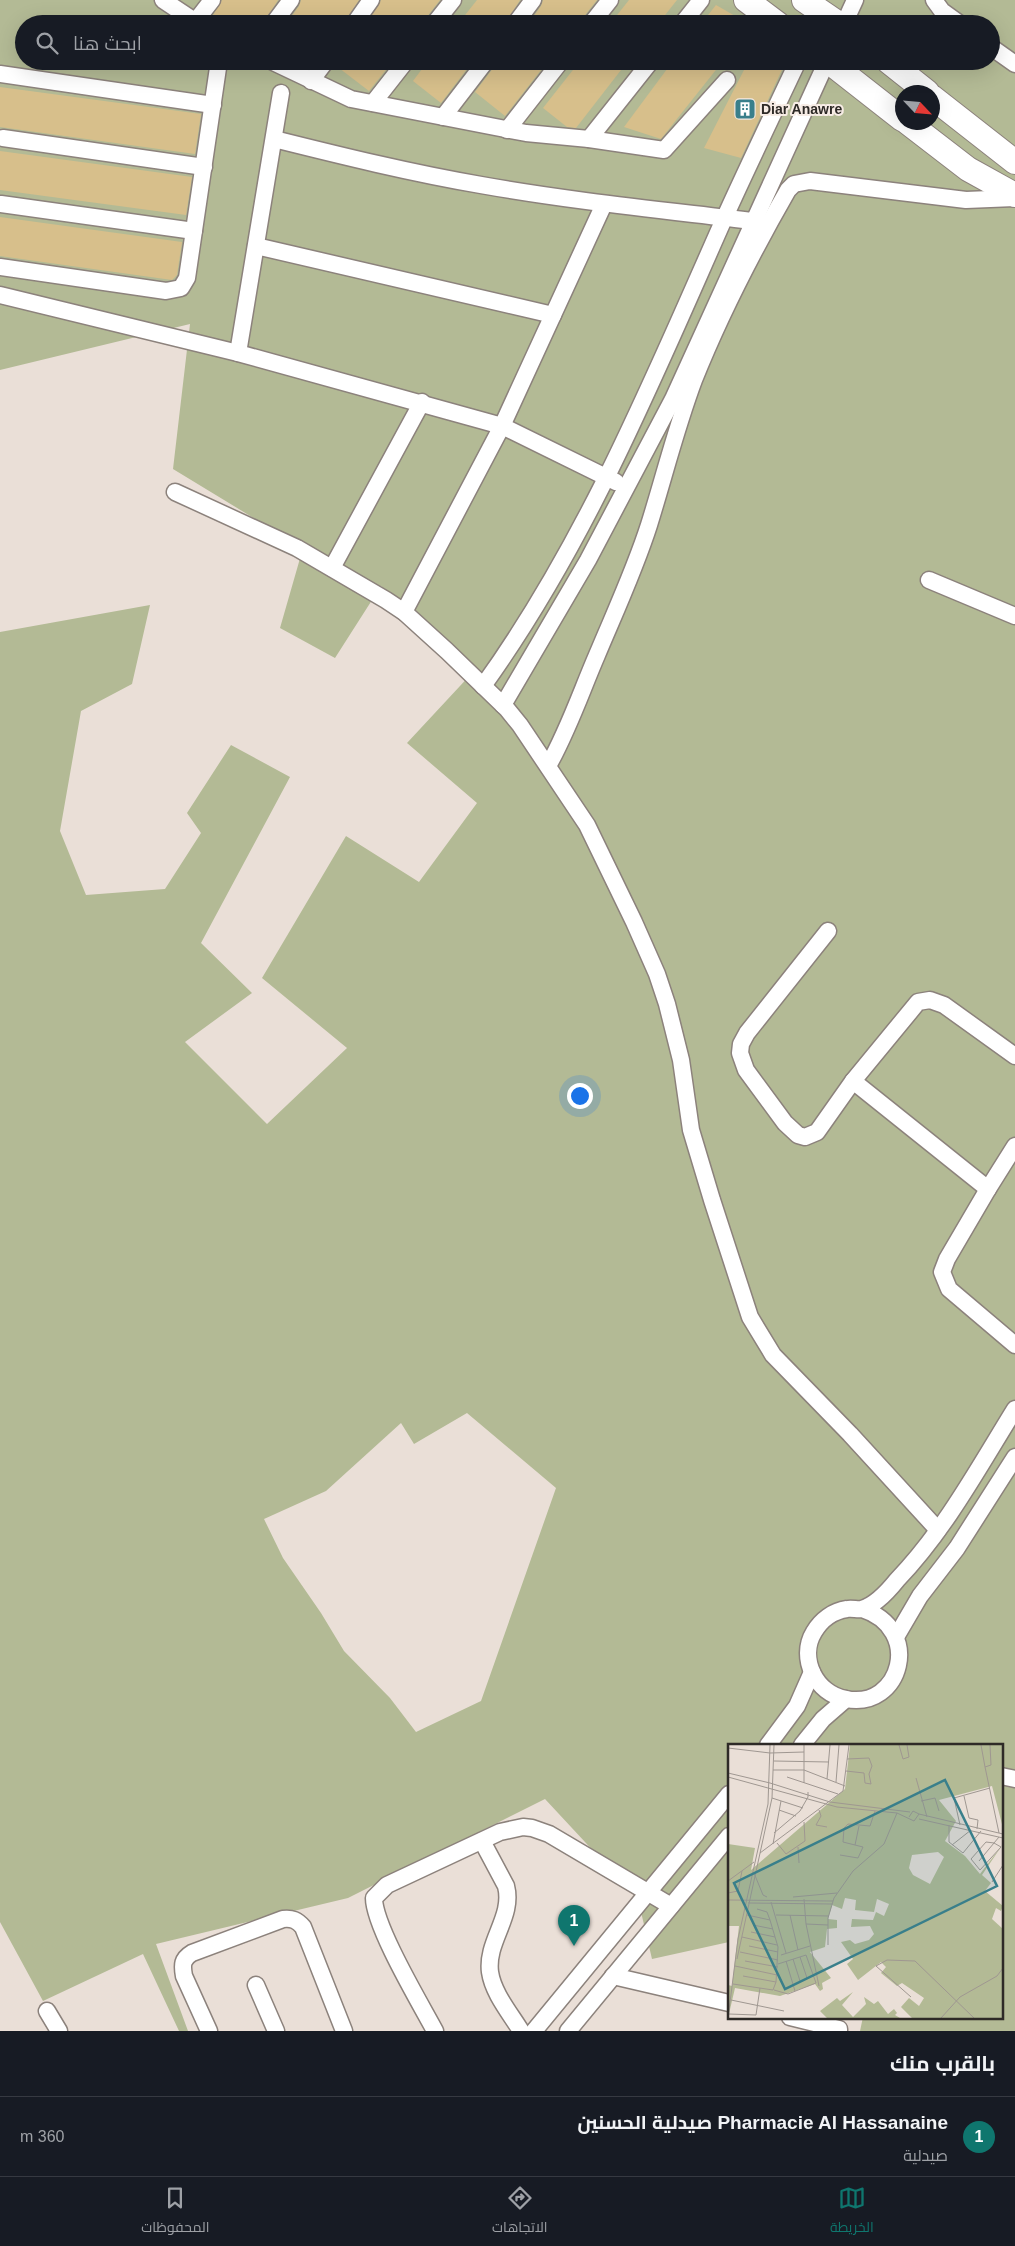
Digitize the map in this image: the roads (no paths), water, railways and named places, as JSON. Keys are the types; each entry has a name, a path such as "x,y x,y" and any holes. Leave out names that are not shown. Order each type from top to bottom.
{"street":[{"path":"163,0 185,15"},
{"path":"202,15 212,0"},
{"path":"280,15 291,0"},
{"path":"361,15 372,0"},
{"path":"441,15 452,0"},
{"path":"522,15 533,0"},
{"path":"598,15 610,0"},
{"path":"689,15 701,0"},
{"path":"746,0 766,15"},
{"path":"848,15 855,0"},
{"path":"934,0 948,15"},
{"path":"1000,53 1015,64"},
{"path":"0,267 172,292 181,288 187,278 218,70"},
{"path":"289,70 351,99 507,130 664,150 727,80"},
{"path":"312,81 320,70"},
{"path":"374,103 399,70"},
{"path":"443,117 479,70"},
{"path":"507,130 555,70"},
{"path":"589,139 644,70"},
{"path":"483,686 527,621 607,478 654,382 725,218 794,70"},
{"path":"503,705 565,601 674,399 823,70"},
{"path":"839,70 895,114"},
{"path":"899,70 918,85"},
{"path":"0,74 213,105"},
{"path":"238,353 281,93"},
{"path":"940,103 1015,162"},
{"path":"917,130 968,170 1015,196"},
{"path":"3,138 204,167"},
{"path":"274,139 420,174 490,187 604,204 753,221"},
{"path":"548,766 569,724 634,566 649,526 664,468 694,379 760,239 788,190 794,184 810,180 966,200 1015,196"},
{"path":"1,204 194,231"},
{"path":"404,612 502,426 604,204"},
{"path":"256,246 553,315"},
{"path":"0,295 238,353 422,402 502,426 627,488"},
{"path":"332,568 422,402"},
{"path":"175,492 297,548 404,612 503,705 520,724 586,825 634,922 656,974 667,1004 681,1060 691,1130 750,1317 772,1355 850,1434 938,1530"},
{"path":"929,580 1015,616"},
{"path":"828,931 747,1033 741,1044 740,1053 746,1070 785,1123 798,1135 805,1137 817,1132 853,1080 918,1002 924,1000 944,1005 1015,1056"},
{"path":"853,1080 988,1189"},
{"path":"1015,1146 943,1267 943,1277 949,1289 1015,1345"},
{"path":"862,1609 881,1596 898,1580 938,1530 1015,1409"},
{"path":"896,1637 914,1604 957,1548 1015,1457"},
{"path":"848,1608 862,1609 875,1613 885,1620 896,1637 900,1655 898,1667 892,1679 884,1689 873,1696 861,1700 846,1699 833,1695 821,1686 812,1672 808,1661 809,1646 813,1633 822,1621 834,1613 848,1608"},
{"path":"769,1744 797,1706 812,1672"},
{"path":"803,1744 823,1719 846,1699"},
{"path":"1002,1776 1015,1779"},
{"path":"534,2031 728,1795"},
{"path":"435,2031 384,1932 374,1906 374,1898 388,1885 482,1840 515,1828 532,1828 549,1834 671,1906"},
{"path":"568,2031 728,1837"},
{"path":"482,1840 508,1893 506,1914 490,1956 490,1971 495,1989 521,2031"},
{"path":"208,2031 184,1976 182,1967 186,1956 274,1922 290,1918 300,1923 303,1927 344,2031"},
{"path":"613,1976 728,2003"},
{"path":"256,1985 276,2031"},
{"path":"47,2011 59,2031"},
{"path":"794,2018 839,2029 838,2031"}],"place":[{"name":"Diar Anawre","path":"745,109"},
{"name":"Pharmacie Al Hassanaine صيدلية الحسنين","path":"574,1946"}]}
